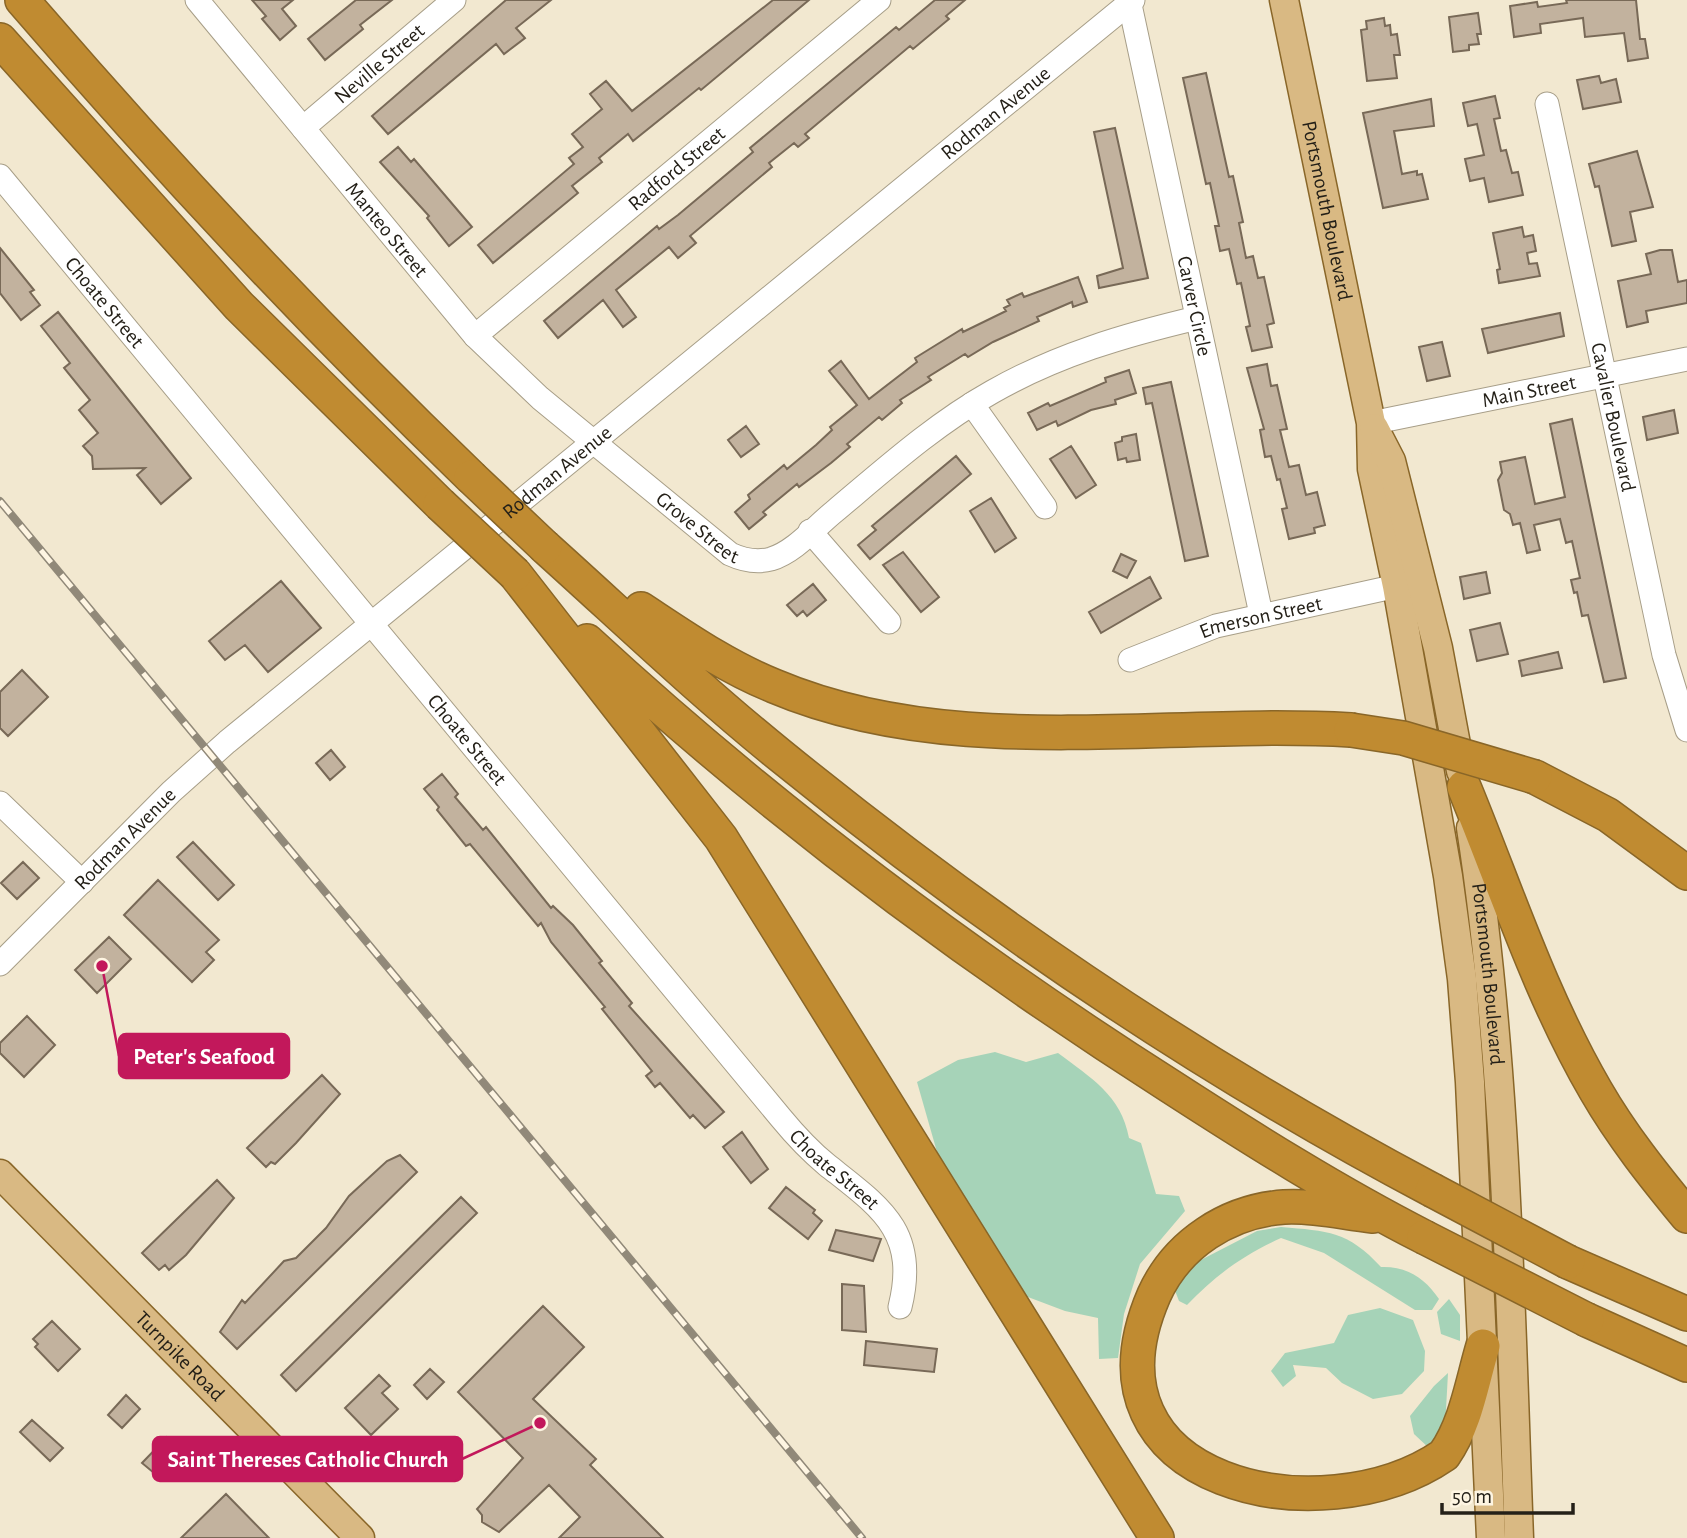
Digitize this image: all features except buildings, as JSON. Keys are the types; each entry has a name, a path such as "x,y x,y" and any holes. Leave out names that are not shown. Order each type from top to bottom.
{"highway":[{"path":"22,0 208,212 363,374 545,547 769,746 954,889 1144,1022 1310,1124 1432,1190 1568,1262 1687,1314"},
{"path":"0,40 229,295 440,505 619,670 764,794 947,936 1115,1051 1385,1217 1587,1320 1687,1365"},
{"path":"545,547 727,666 826,705 878,718 991,732 1351,730 1403,738 1535,777 1608,815 1687,873"},
{"path":"515,574 721,838 1157,1538"},
{"path":"1464,787 1534,967 1566,1036 1616,1124 1687,1216"},
{"path":"1217,1510 1178,1475 1150,1432 1142,1413 1135,1364 1138,1339 1159,1284 1181,1254 1210,1231 1231,1220 1264,1210 1297,1208 1385,1217"},
{"path":"1383,1513 1413,1491 1445,1454 1459,1429 1483,1346"}],"main road":[{"name":"Portsmouth Boulevard","path":"1284,0 1371,423 1372,470 1397,586 1448,876 1462,979 1470,1082 1491,1538"},
{"name":"Portsmouth Boulevard","path":"1371,423 1391,461 1438,648 1483,909 1494,1004 1504,1154 1519,1538"},
{"name":"Turnpike Road","path":"0,1174 360,1538"}],"street":[{"name":"Manteo Street","path":"197,0 475,336 540,398 593,442"},
{"name":"Neville Street","path":"303,128 454,0"},
{"name":"Radford Street","path":"475,336 879,0"},
{"name":"Carver Circle","path":"1130,1 1261,614"},
{"name":"Rodman Avenue","path":"0,964 171,792 227,742 1130,1"},
{"name":"Cavalier Boulevard","path":"1547,104 1664,655 1687,730"},
{"name":"Choate Street","path":"0,176 780,1118 825,1163 871,1198 885,1213 902,1250 905,1271 900,1307"},
{"name":"Grove Street","path":"593,442 730,554 743,559 772,559 901,456 972,404 1045,365 1090,346 1198,318"},
{"name":"Main Street","path":"1371,423 1687,359"},
{"path":"972,404 1045,507"},
{"path":"810,531 889,622"},
{"name":"Emerson Street","path":"1130,660 1216,626 1397,586"},
{"path":"0,803 82,881"}],"green space":[{"path":"995,1052 1026,1062 1058,1053 1082,1071 1112,1099 1125,1123 1129,1138 1141,1143 1156,1194 1179,1196 1185,1211 1140,1264 1124,1314 1118,1358 1099,1359 1098,1318 1065,1311 1020,1294 975,1214 939,1159 917,1082 958,1060"},
{"path":"1281,1227 1325,1232 1347,1240 1358,1246 1381,1267 1407,1271 1421,1279 1439,1299 1432,1310 1415,1310 1324,1253 1281,1238 1254,1251 1231,1267 1187,1305 1179,1301 1174,1288 1195,1263 1257,1231"},
{"path":"1449,1299 1460,1315 1460,1341 1441,1334 1437,1312"},
{"path":"1380,1308 1413,1320 1425,1351 1424,1371 1402,1394 1373,1399 1342,1383 1326,1368 1293,1365 1296,1376 1283,1387 1271,1371 1285,1353 1334,1343 1348,1315"},
{"path":"1448,1373 1445,1428 1430,1449 1414,1434 1410,1416"}],"railway":[{"path":"0,501 862,1538"}],"place":[{"name":"Peter's Seafood","path":"102,966"},
{"name":"Saint Thereses Catholic Church","path":"540,1423"}]}
